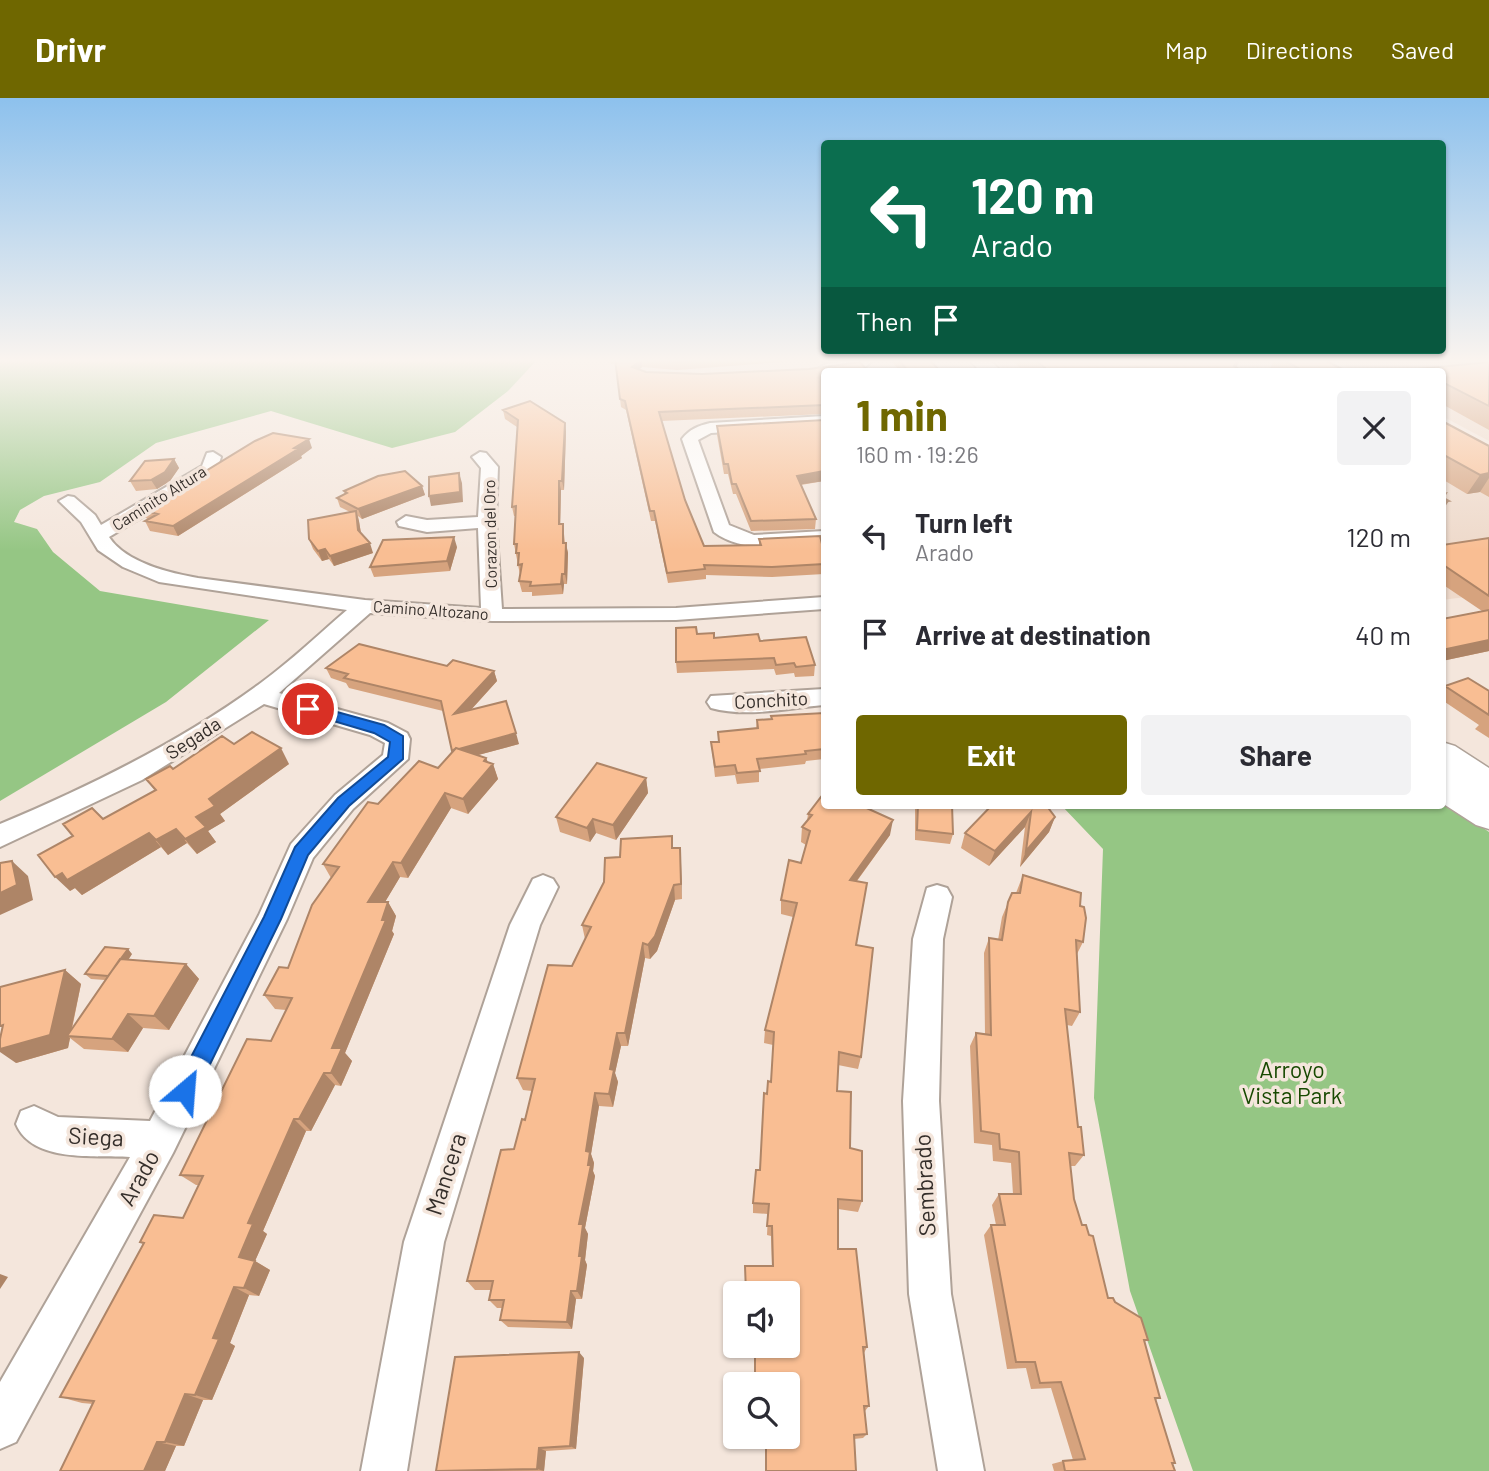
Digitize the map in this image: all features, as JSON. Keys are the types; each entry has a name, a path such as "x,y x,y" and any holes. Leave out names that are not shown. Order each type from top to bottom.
{"main road":[{"path":"1446,758 1489,786"},
{"path":"1446,788 1489,815"}],"street":[{"path":"790,423 710,428 699,431 690,439 721,528 727,535 750,540 821,537"},
{"name":"Caminito Altura","path":"98,535 210,469 213,457"},
{"name":"Corazon del Oro","path":"480,457 490,467 487,522 492,615"},
{"name":"Camino Altozano","path":"68,501 88,519 105,546 130,563 166,578 365,606 492,615 676,614 821,603"},
{"path":"406,523 427,526 487,522"},
{"name":"Segada","path":"0,836 74,805 157,761 260,695 365,606"},
{"name":"Arado","path":"0,1426 160,1140 272,919 301,852 344,802 395,759 398,739 379,729 260,695"},
{"name":"Conchito","path":"719,702 751,704 821,697"},
{"name":"Mancera","path":"384,1471 424,1242 525,925 543,887"},
{"name":"Sembrado","path":"937,897 928,939 921,1101 930,1294 961,1471"},
{"name":"Siega","path":"34,1124 54,1135 160,1140"}],"shaded area":[{"path":"1455,423 1489,423 1489,441"},
{"path":"1446,439 1489,462 1489,594 1446,599"}],"green space":[{"path":"0,423 228,423 156,443 100,482 44,496 20,510 14,522 37,529 53,552 100,591 269,620 166,702 0,801"},
{"path":"310,423 467,423 455,432 392,448"},
{"name":"Arroyo Vista Park","path":"1446,802 1489,832 1489,1471 1193,1471 1130,1291 1094,1098 1103,849 1065,809 1446,809"}],"building":[{"path":"518,423 565,423 562,481 559,481 559,524 563,524 563,543 566,543 565,574 562,574 561,584 530,586 531,582 519,581 522,564 518,565 519,553 516,553 517,544 514,544 516,506 512,507"},
{"path":"630,423 662,423 685,500 704,546 761,545 759,539 820,536 821,564 772,567 704,565 705,569 667,573 654,511 650,511"},
{"path":"821,423 821,472 797,476 816,519 751,521 736,484 732,484 728,464 724,464 717,426"},
{"path":"1446,423 1489,446 1489,473 1480,475 1446,456"},
{"path":"273,433 309,439 294,448 298,449 173,526 145,521 158,514 142,510 255,441"},
{"path":"174,459 165,472 151,480 130,481 145,461"},
{"path":"405,471 422,486 358,509 337,498 347,493 344,491 378,476"},
{"path":"459,473 460,492 429,496 429,477"},
{"path":"356,511 358,530 370,543 330,556 325,549 318,551 309,539 308,520"},
{"path":"454,537 447,561 370,567 383,540"},
{"path":"1489,538 1489,596 1446,567 1446,544"},
{"path":"1489,610 1489,640 1446,649 1446,618"},
{"path":"696,627 697,634 714,633 714,638 758,634 760,641 806,637 815,665 776,665 774,658 676,662 676,628"},
{"path":"359,644 447,666 453,660 494,671 454,714 506,701 516,733 452,751 441,701 344,678 348,674 326,668"},
{"path":"1468,678 1489,691 1489,715 1446,687"},
{"path":"821,713 821,749 805,751 806,754 757,759 760,771 737,773 735,765 715,767 711,742 719,742 718,732 758,728 757,720 772,719 771,716"},
{"path":"252,732 281,748 209,799 215,806 196,817 206,827 185,839 176,829 156,840 149,833 67,880 62,873 55,877 38,855 73,836 63,824 92,808 103,819 156,790 146,779 170,766 173,769 222,736 234,744"},
{"path":"456,748 486,758 484,761 493,764 463,799 445,793 401,863 393,862 368,902 388,902 382,920 386,920 332,1048 342,1048 331,1073 324,1073 299,1119 294,1119 248,1223 253,1224 239,1257 255,1261 244,1288 234,1287 213,1338 219,1339 195,1395 185,1394 165,1442 157,1442 144,1471 60,1471 94,1401 60,1397 144,1243 140,1242 154,1215 183,1218 203,1176 180,1175 247,1039 271,1041 292,998 264,995 279,967 288,968 312,905 339,867 323,864 368,802 378,804 419,761 438,768"},
{"path":"597,763 646,778 613,825 593,819 587,828 556,817"},
{"path":"821,797 821,809 869,809 893,820 850,880 867,883 856,945 873,948 861,1057 839,1052 837,1091 851,1092 850,1148 862,1151 862,1201 838,1199 838,1249 856,1249 867,1347 863,1347 869,1406 864,1406 867,1434 854,1435 856,1471 766,1471 766,1449 800,1449 800,1372 755,1372 755,1358 800,1358 800,1281 746,1281 745,1266 773,1266 772,1226 767,1226 769,1204 753,1203 756,1170 760,1170 764,1093 767,1094 768,1081 771,1082 774,1032 765,1030 797,903 781,900 789,860 801,863 810,831 802,827 812,815 808,814"},
{"path":"918,809 952,809 953,834 917,830"},
{"path":"988,809 1049,809 1055,817 1026,851 1031,812 995,851 965,833"},
{"path":"672,836 672,848 680,848 681,884 674,885 655,936 648,945 643,943 625,1033 617,1033 610,1069 614,1070 609,1094 595,1093 586,1151 590,1152 588,1165 591,1165 579,1224 583,1224 579,1256 582,1256 577,1291 571,1291 567,1322 500,1320 504,1300 489,1300 493,1281 467,1281 501,1150 514,1149 522,1119 525,1120 535,1079 517,1078 548,965 572,966 591,927 582,925 604,882 605,858 620,857 621,839"},
{"path":"12,861 17,885 0,893 0,863"},
{"path":"1023,875 1081,893 1080,906 1084,907 1086,918 1083,942 1076,940 1080,1012 1065,1009 1078,1127 1081,1127 1084,1155 1069,1153 1074,1199 1082,1225 1086,1225 1089,1235 1093,1236 1108,1298 1113,1298 1141,1318 1148,1340 1144,1340 1160,1398 1155,1398 1175,1463 1172,1463 1175,1471 1065,1471 1063,1461 1085,1459 1061,1382 1040,1383 1035,1362 1016,1362 991,1225 1005,1225 999,1194 1021,1194 1019,1152 1000,1149 999,1134 981,1131 976,1033 991,1035 989,938 1002,940 1008,902 1012,893 1020,893"},
{"path":"105,947 128,949 108,976 85,974"},
{"path":"120,959 186,964 154,1016 128,1014 112,1039 67,1036"},
{"path":"65,970 50,1035 0,1049 3,1025 0,1026 0,987"},
{"path":"579,1352 570,1446 539,1448 537,1469 436,1471 455,1357"}],"route":[{"path":"185,1091 272,919 301,852 344,802 395,759 398,739 379,729 308,709"}]}
